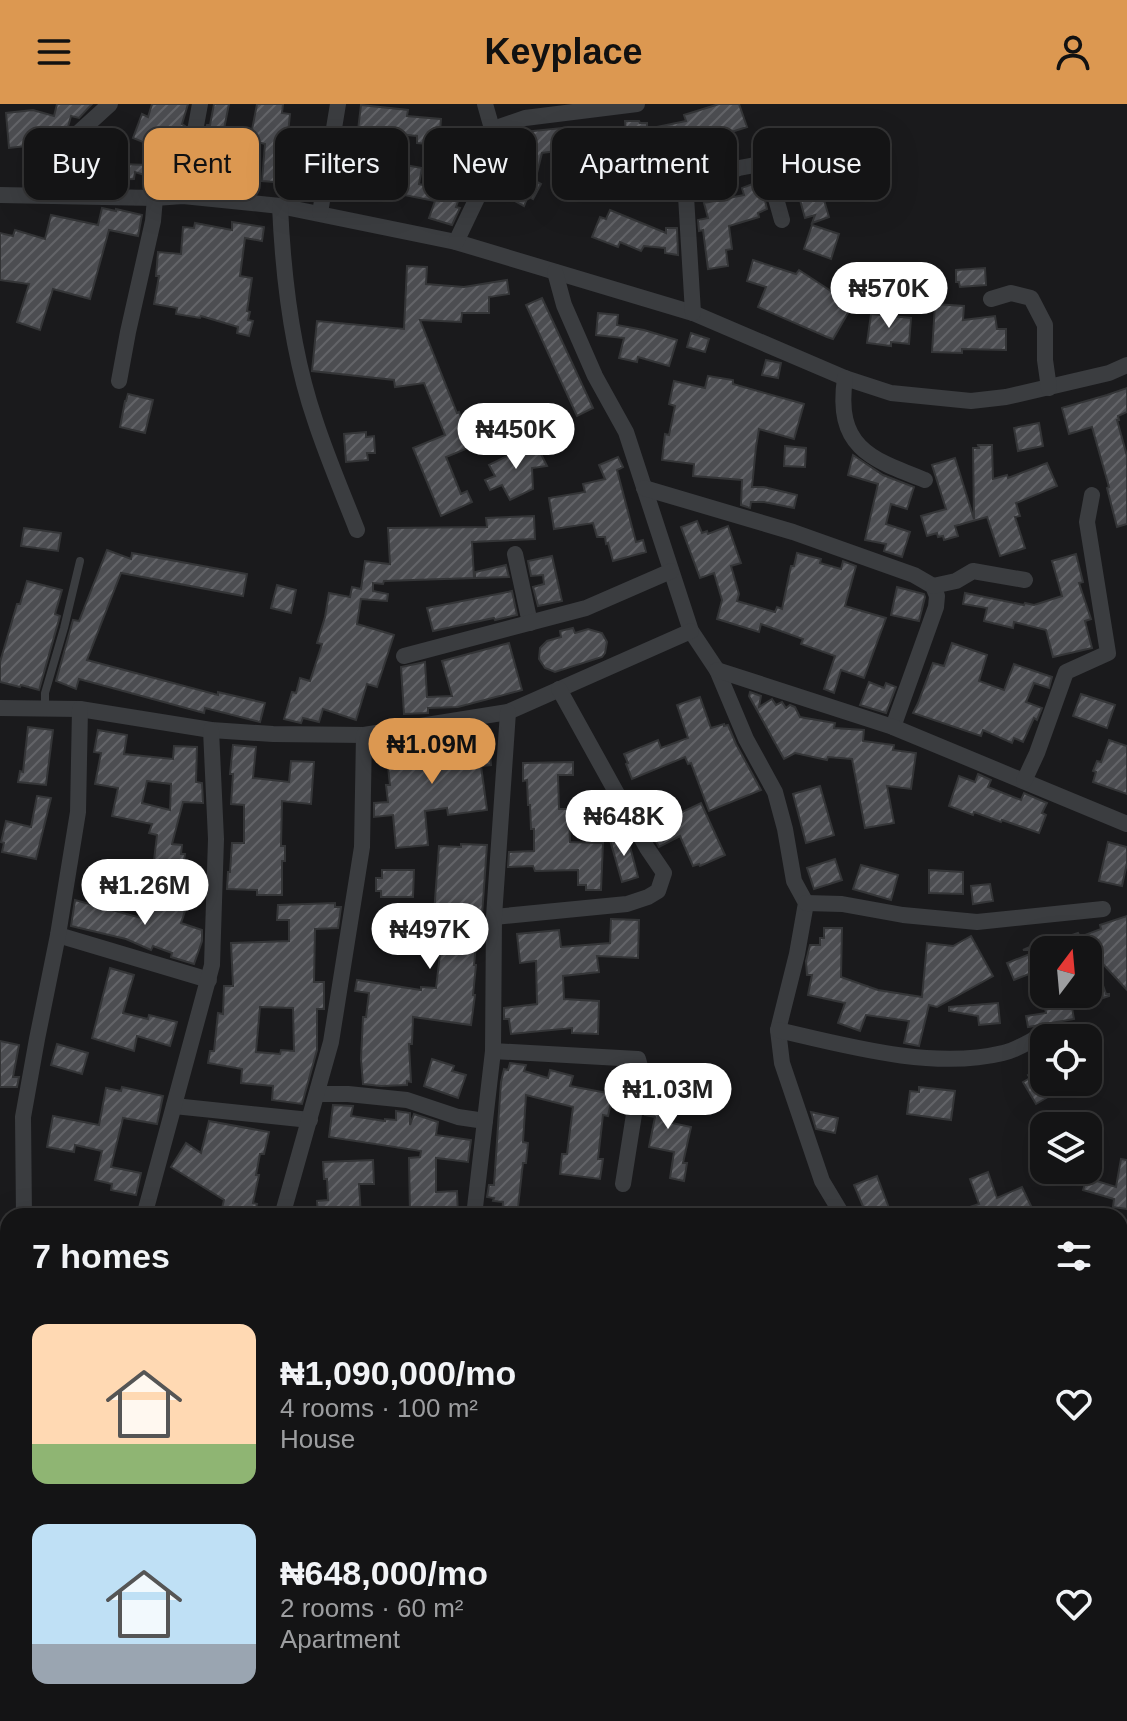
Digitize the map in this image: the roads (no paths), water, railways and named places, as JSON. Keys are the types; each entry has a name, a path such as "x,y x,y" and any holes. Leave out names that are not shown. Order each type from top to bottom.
{"street":[{"path":"84,128 110,104"},
{"path":"196,128 200,104"},
{"path":"320,213 338,104"},
{"path":"485,104 493,128"},
{"path":"496,128 567,109 637,104"},
{"path":"693,313 686,196 692,185 755,165 768,170 782,220"},
{"path":"0,195 24,194"},
{"path":"119,381 155,200"},
{"path":"222,200 320,213 456,242 693,313 845,378 891,393 971,401 1006,397 1109,373 1127,365"},
{"path":"456,242 476,200"},
{"path":"280,206 295,346 314,419 357,530"},
{"path":"555,272 564,305 595,376 626,432 691,631 717,670 746,739 775,792 794,881 806,903 778,1030 782,1063 822,1181 838,1208"},
{"path":"991,299 1011,293 1031,298 1045,325 1049,388"},
{"path":"845,378 842,398 845,419 857,444 880,463 925,480"},
{"path":"644,488 793,532 914,575 933,586 937,596 936,607 893,727"},
{"path":"1024,781 1066,672 1108,653 1087,522 1092,495"},
{"path":"515,554 530,623"},
{"path":"404,656 586,608 671,571"},
{"path":"933,586 956,581 973,571 1025,580"},
{"path":"0,708 80,709 211,730 364,735 508,712 691,631"},
{"path":"717,670 893,727 1127,824"},
{"path":"494,917 627,904 658,891 664,873 559,689"},
{"path":"24,1208 23,1117 78,812 80,709"},
{"path":"475,1208 493,1051 494,917 508,712"},
{"path":"146,1208 212,965 216,839 211,730"},
{"path":"284,1208 331,1042 362,847 364,735"},
{"path":"806,903 842,904 903,915 977,922 1103,909"},
{"path":"58,935 209,980"},
{"path":"778,1030 847,1046 926,1058 972,1058 1007,1053 1030,1041"},
{"path":"493,1051 638,1059 641,1070 623,1184"},
{"path":"317,1094 407,1100 458,1117 485,1121"},
{"path":"174,1106 310,1120"}],"lane":[{"path":"44,709 45,693 80,561"}]}
